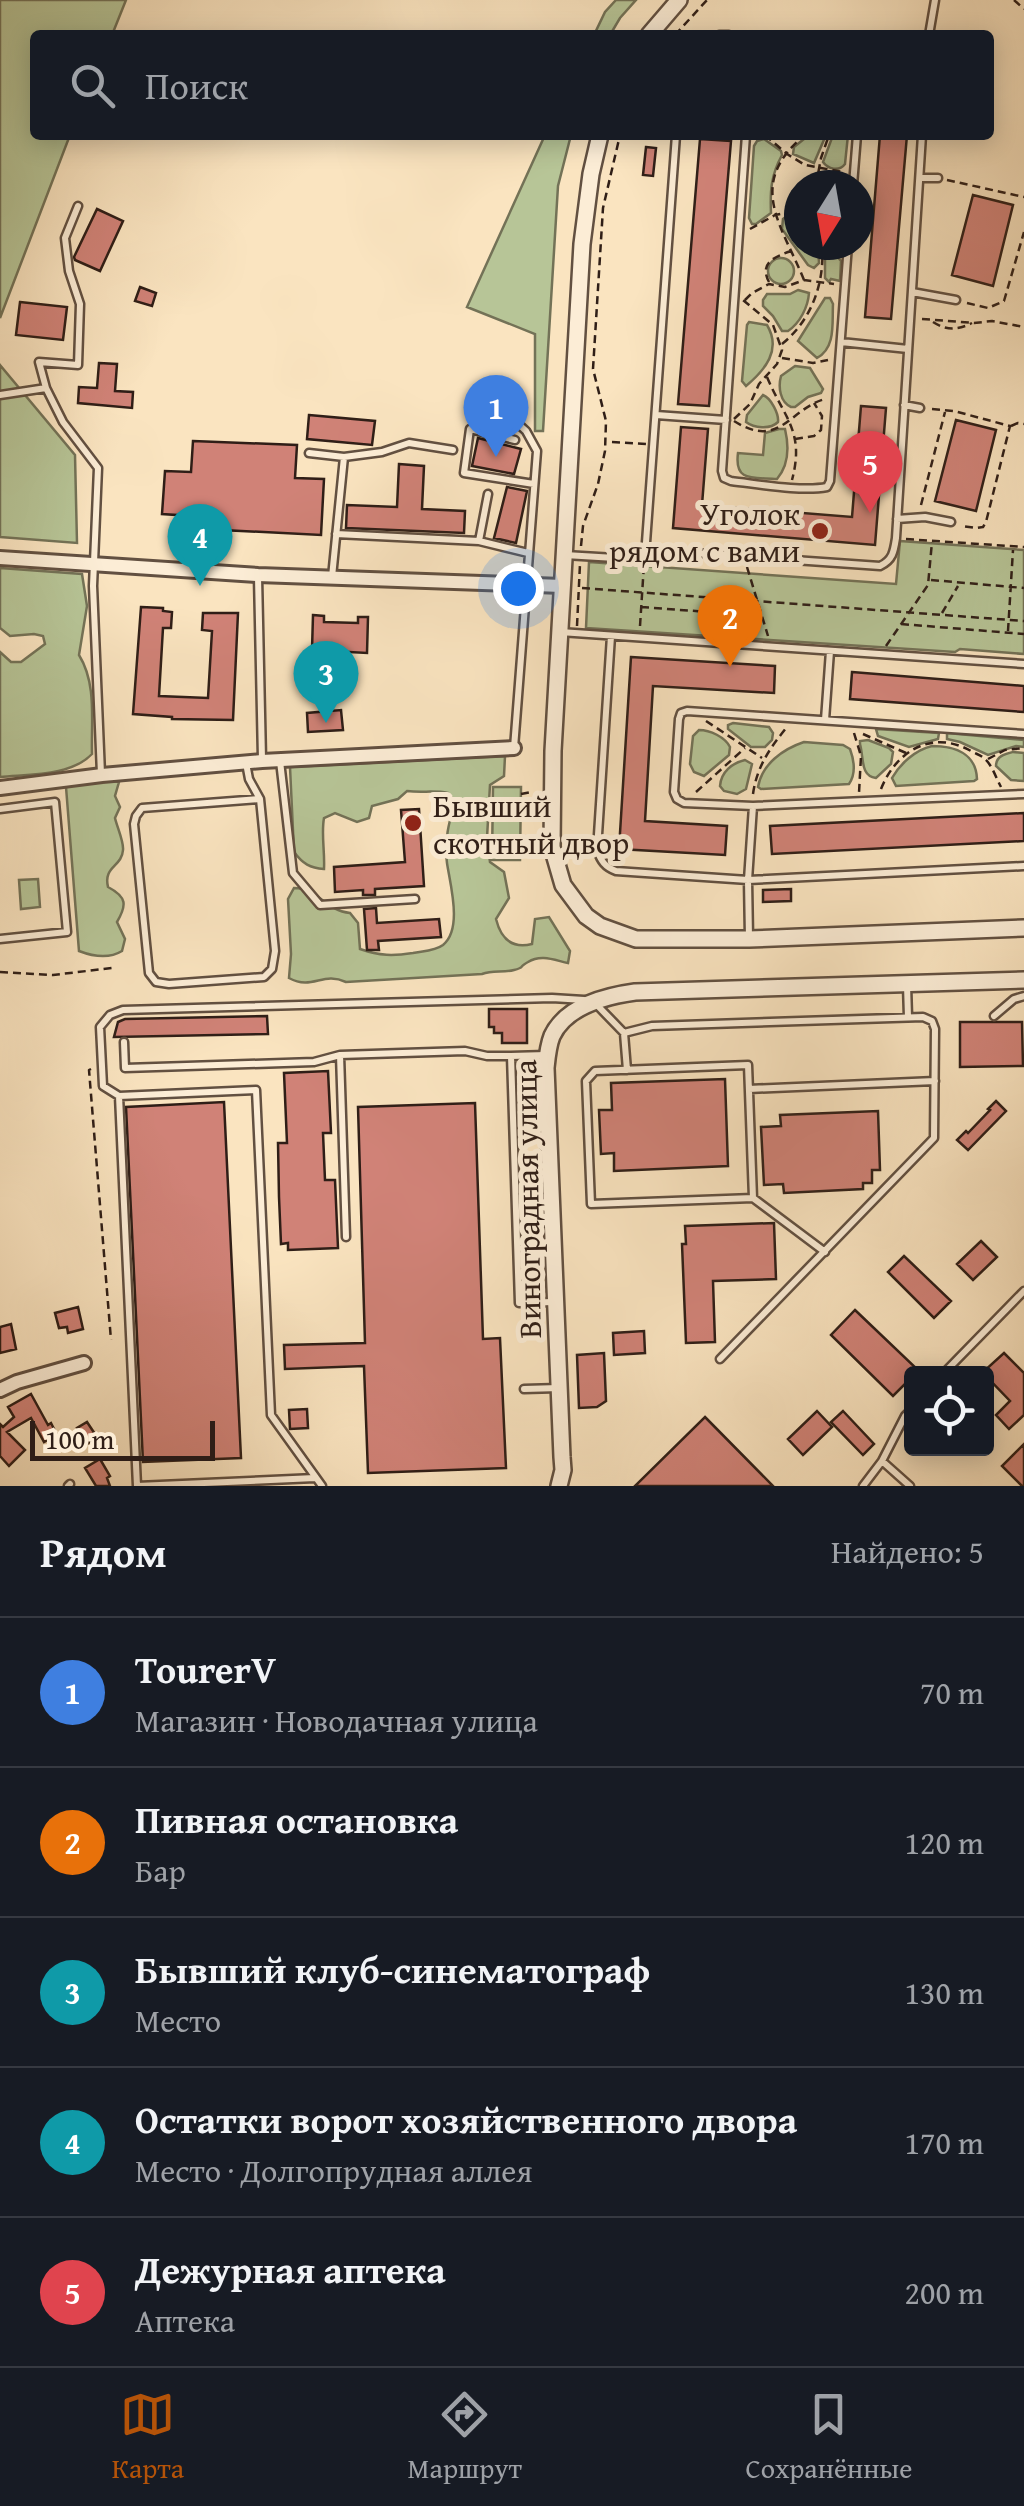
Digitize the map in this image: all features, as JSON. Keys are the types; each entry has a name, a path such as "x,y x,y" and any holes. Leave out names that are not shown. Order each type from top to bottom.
{"street":[{"path":"653,30 679,0"},
{"path":"599,140 590,174 582,244 572,555 562,586 553,751 552,847 563,885 586,916 600,926 636,939 749,940 1024,928"},
{"path":"0,558 258,576 562,586"},
{"path":"0,788 245,762 514,748"},
{"name":"Виноградная улица","path":"559,1486 563,1470 546,1068 552,1037 561,1023 594,1002 635,992 1024,980"},
{"path":"0,1390 84,1363"}],"lane":[{"path":"930,30 935,0"},
{"path":"645,556 676,140"},
{"path":"746,140 724,478 827,487 847,260"},
{"path":"854,170 857,140"},
{"path":"572,555 632,558 666,551 880,566 887,563 896,538 922,140"},
{"path":"920,178 938,178"},
{"path":"78,206 65,238 69,270 80,304 78,365 39,362 46,388 63,422 98,468 94,566 102,775"},
{"path":"912,292 956,300"},
{"path":"841,342 908,349"},
{"path":"0,395 46,388"},
{"path":"904,405 920,408"},
{"path":"502,409 526,431 536,451 514,748"},
{"path":"656,415 730,420"},
{"path":"516,440 470,429 464,473 534,484"},
{"path":"309,453 344,457 382,452 408,443 452,450"},
{"path":"332,578 344,457"},
{"path":"479,541 488,494"},
{"path":"897,519 920,517 950,522"},
{"path":"336,534 479,541 528,552"},
{"path":"258,576 262,761"},
{"path":"559,632 1024,664"},
{"path":"611,636 597,850 606,868 748,880 1024,866"},
{"path":"825,720 830,651"},
{"path":"1024,734 687,711 679,719 674,792 684,803 753,806 1024,794"},
{"path":"280,760 292,873 320,905 415,899"},
{"path":"245,762 260,799 276,951 272,969 264,977 156,982 149,973 136,816 142,808 260,799"},
{"path":"0,939 68,932 52,781"},
{"path":"0,809 55,802"},
{"path":"749,940 753,806"},
{"path":"994,1016 1024,993 1024,980"},
{"path":"906,984 908,1017"},
{"path":"322,1486 271,1416 256,1090 118,1096 103,1086 100,1027 110,1015 123,1010 552,998 594,1002 624,1033 627,1070"},
{"path":"624,1033 652,1026 908,1017 923,1017 932,1021 935,1029 934,1138 720,1359"},
{"path":"124,1042 125,1068 314,1062 340,1055 465,1051 487,1056 547,1054"},
{"path":"340,1055 346,1237"},
{"path":"511,1056 519,1303 556,1302"},
{"path":"753,1198 748,1065 595,1071 586,1081 591,1204 753,1198 825,1252"},
{"path":"749,1089 934,1081"},
{"path":"118,1096 137,1486 316,1478"},
{"path":"951,1366 1024,1290"},
{"path":"524,1389 560,1388"},
{"path":"863,1486 904,1418"},
{"path":"882,1460 910,1486"}],"path":[{"path":"679,30 707,0"},
{"path":"1014,0 1024,10"},
{"path":"576,633 579,588 572,555 598,484 605,451 606,421 593,369 604,208 619,140"},
{"path":"772,140 805,165 825,170"},
{"path":"784,234 775,215 772,187 778,167 800,140"},
{"path":"818,169 827,140"},
{"path":"938,178 1024,197"},
{"path":"740,230 784,213"},
{"path":"956,300 988,308 1004,300 1021,253 1024,232"},
{"path":"770,284 765,274 768,262 784,253"},
{"path":"796,260 804,280"},
{"path":"781,344 800,328 812,310 821,260"},
{"path":"745,300 770,284 786,287 804,280 845,286"},
{"path":"735,299 745,300 773,325 781,344 780,358 759,384 750,404 730,420 748,428 774,430 791,422 814,402 824,398 836,400"},
{"path":"910,318 992,321 1024,327"},
{"path":"931,320 948,329 974,323"},
{"path":"1015,326 1024,334"},
{"path":"780,358 813,363 840,357"},
{"path":"766,377 791,422 795,439 797,461 790,486"},
{"path":"795,439 814,436 821,430 822,416 814,402"},
{"path":"920,408 946,410 1010,426 1024,424"},
{"path":"920,517 946,410"},
{"path":"950,522 983,527 1010,426"},
{"path":"612,442 654,444"},
{"path":"896,538 1024,547"},
{"path":"880,654 928,585 932,541"},
{"path":"1008,633 1014,546"},
{"path":"744,556 771,647"},
{"path":"639,638 644,566"},
{"path":"929,580 1024,588"},
{"path":"941,614 959,583"},
{"path":"579,588 1024,620"},
{"path":"641,606 762,616"},
{"path":"949,628 950,615"},
{"path":"901,624 1024,634"},
{"path":"700,712 710,725 763,758"},
{"path":"753,806 763,758 794,718"},
{"path":"858,801 862,768 854,732 907,754"},
{"path":"878,800 886,777 907,754 921,745 942,741 958,744 987,760 1005,795"},
{"path":"684,803 745,748"},
{"path":"987,760 1005,750 1024,748"},
{"path":"521,794 530,792"},
{"path":"0,972 53,975 112,968"},
{"path":"102,1066 89,1070 111,1340"}],"green space":[{"path":"0,0 126,0 114,30 30,30 30,140 68,140 0,318"},
{"path":"616,0 636,0 613,30 596,30"},
{"path":"543,140 570,140 558,186 543,431 535,431 535,334 467,307"},
{"path":"765,140 782,155 772,183 771,213 752,224 749,218 757,141"},
{"path":"803,140 824,140 814,163 793,154 794,147"},
{"path":"831,140 847,140 843,166 831,168 823,162"},
{"path":"776,259 784,259 793,266 793,276 786,283 776,283 769,276 769,266"},
{"path":"804,260 819,260 814,268"},
{"path":"825,260 840,260 840,281 829,282 825,278"},
{"path":"798,290 809,293 805,309 792,328 782,331 763,306 763,300 767,294"},
{"path":"825,298 833,304 832,334 827,348 817,358 798,341"},
{"path":"749,322 767,325 773,343 765,366 746,386 742,381"},
{"path":"0,365 75,455 77,543 0,537"},
{"path":"795,366 810,368 823,389 791,407 782,398 780,380"},
{"path":"763,395 772,403 778,422 758,427 746,422 747,415"},
{"path":"785,429 787,449 784,468 777,479 743,474 738,453 763,455 765,433"},
{"path":"900,541 1024,550 1024,654 586,628 589,562 896,584"},
{"path":"0,568 82,574 87,606 79,655 91,690 92,754 73,766 49,773 0,777 0,652 11,662 21,662 45,644 43,636 10,636 0,628"},
{"path":"733,723 769,727 772,740 765,747 751,747 728,729"},
{"path":"876,729 939,733 938,739 909,747 878,736"},
{"path":"699,730 717,735 730,747 729,755 704,776 694,772 690,764 693,736"},
{"path":"947,733 1024,740 1024,747 988,755 947,739"},
{"path":"868,740 893,752 891,764 876,778 867,774 864,766 860,741"},
{"path":"804,742 850,749 854,767 849,784 758,787 764,771 775,759"},
{"path":"932,746 948,747 968,757 977,779 896,786 892,778 899,768 914,754"},
{"path":"1013,752 1024,753 1024,781 1011,780 996,766 999,758"},
{"path":"505,756 504,776 490,785 487,838 490,862 504,872 509,898 496,919 508,941 525,945 532,944 535,919 549,917 570,951 568,963 538,958 510,971 346,982 330,979 305,983 289,978 288,899 294,888 350,913 358,923 360,949 399,955 443,945 454,918 446,847 455,802 448,793 407,791 398,799 372,806 369,818 357,822 335,813 324,818 324,869 315,868 294,852 290,767"},
{"path":"745,760 752,764 746,789 737,794 724,791 720,786 725,772"},
{"path":"108,780 119,782 115,796 120,807 115,818 123,850 107,880 108,887 123,902 117,922 125,939 122,951 100,956 79,951 66,787"},
{"path":"493,787 521,787 520,860 492,860"},
{"path":"38,879 40,907 21,909 19,880"}],"building":[{"path":"700,140 731,141 709,406 678,404"},
{"path":"880,140 907,140 891,319 865,317 870,260 874,260"},
{"path":"646,147 656,148 653,176 643,175"},
{"path":"973,195 1013,205 993,286 952,275"},
{"path":"97,209 123,221 100,271 74,257"},
{"path":"140,287 156,293 152,306 135,301"},
{"path":"20,302 67,307 63,340 16,335"},
{"path":"99,363 117,364 115,391 133,392 132,408 78,403 79,387 97,388"},
{"path":"861,406 886,408 875,545 673,528 681,427 708,429 702,505 852,517"},
{"path":"309,415 375,421 372,445 307,439"},
{"path":"956,420 996,430 976,511 935,501"},
{"path":"478,438 521,449 514,474 472,466"},
{"path":"193,441 297,445 295,478 324,479 321,535 222,530 223,518 162,514 165,471 191,472"},
{"path":"399,464 424,466 422,509 465,511 464,533 346,528 347,505 397,507"},
{"path":"507,487 527,491 516,543 494,538"},
{"path":"141,607 172,612 171,628 163,628 159,696 208,698 212,631 202,630 203,613 238,613 233,720 133,714"},
{"path":"313,615 324,616 324,622 358,623 358,617 368,617 367,653 312,650"},
{"path":"631,657 775,666 774,693 653,686 645,821 727,826 725,855 619,849"},
{"path":"852,672 1024,686 1024,712 850,699"},
{"path":"341,710 343,730 308,732 307,713"},
{"path":"419,809 424,886 375,889 375,895 363,895 363,890 335,892 334,867 405,862 401,810"},
{"path":"1024,813 1024,841 772,854 770,826"},
{"path":"791,889 791,901 763,902 763,890"},
{"path":"376,908 377,923 439,919 441,937 378,941 379,950 367,950 364,909"},
{"path":"489,1009 527,1009 527,1043 502,1043 502,1033 494,1033 494,1027 489,1027"},
{"path":"267,1016 268,1034 114,1037 118,1022 125,1019"},
{"path":"960,1022 1022,1022 1023,1066 960,1067"},
{"path":"328,1071 331,1133 323,1133 325,1180 335,1180 338,1248 288,1250 288,1243 281,1244 279,1197 278,1143 287,1143 284,1073"},
{"path":"725,1079 728,1166 614,1171 614,1153 601,1154 599,1110 612,1110 611,1083"},
{"path":"996,1101 1006,1111 968,1150 957,1140"},
{"path":"224,1102 241,1458 143,1462 126,1107"},
{"path":"475,1103 483,1339 500,1338 506,1468 368,1473 364,1366 285,1369 284,1345 365,1343 358,1107"},
{"path":"878,1111 880,1170 872,1170 872,1183 863,1183 863,1189 784,1193 783,1184 764,1185 761,1127 781,1126 780,1115"},
{"path":"774,1223 776,1279 713,1281 715,1342 686,1343 682,1244 686,1244 685,1226"},
{"path":"981,1241 997,1257 973,1280 957,1264"},
{"path":"904,1256 951,1301 934,1318 888,1272"},
{"path":"78,1307 83,1329 68,1333 67,1327 59,1328 55,1313"},
{"path":"855,1310 914,1366 904,1366 904,1385 893,1396 831,1335"},
{"path":"11,1324 16,1349 0,1353 0,1327"},
{"path":"644,1331 645,1353 614,1355 613,1333"},
{"path":"604,1353 606,1401 597,1407 579,1408 577,1355"},
{"path":"1004,1353 1024,1373 1024,1415 1009,1429 996,1415 1010,1401 994,1384 994,1366 990,1366"},
{"path":"31,1394 57,1435 44,1442 31,1418 7,1432 25,1450 9,1466 0,1456 0,1424 3,1427 14,1417 8,1407"},
{"path":"307,1409 308,1428 290,1429 289,1410"},
{"path":"817,1411 832,1427 803,1455 788,1439"},
{"path":"843,1411 874,1444 863,1455 831,1422"},
{"path":"705,1417 773,1486 635,1486"},
{"path":"87,1422 97,1437 87,1444 77,1428"},
{"path":"1024,1444 1024,1486 1022,1486 1002,1466"},
{"path":"100,1459 110,1476 110,1486 96,1486 85,1468"}],"place":[{"name":"TourerV","path":"496,457"},
{"name":"Дежурная аптека","path":"870,513"},
{"name":"Уголок рядом с вами","path":"820,531"},
{"name":"Остатки ворот хозяйственного двора","path":"200,586"},
{"name":"Пивная остановка","path":"730,667"},
{"name":"Бывший клуб-синематограф","path":"326,723"},
{"name":"Бывший скотный двор","path":"413,823"}]}
